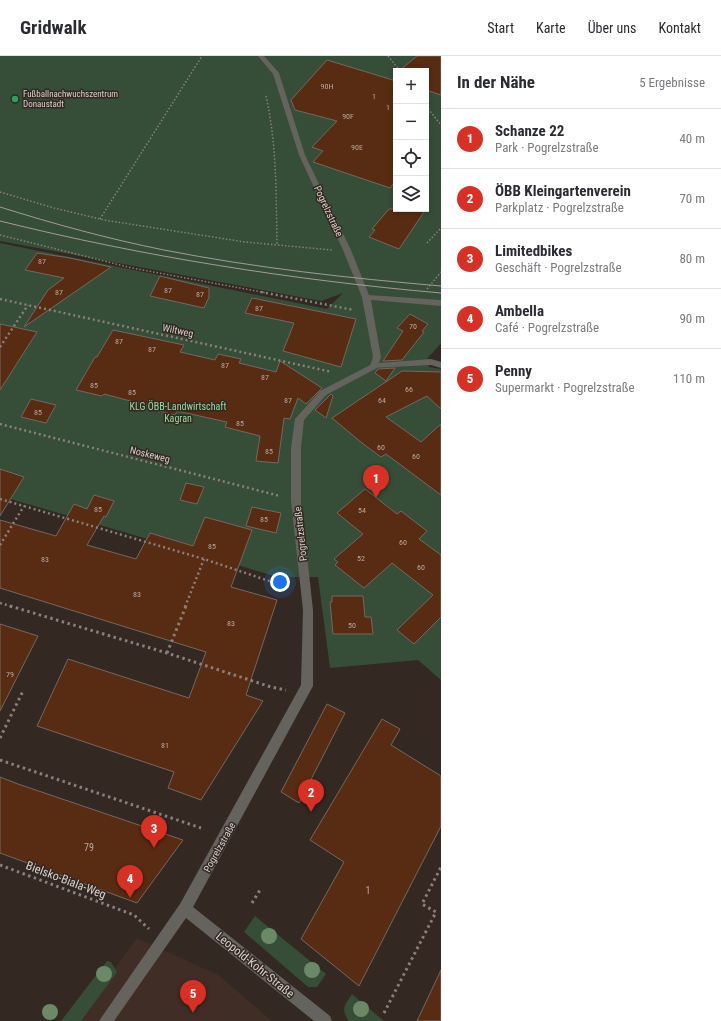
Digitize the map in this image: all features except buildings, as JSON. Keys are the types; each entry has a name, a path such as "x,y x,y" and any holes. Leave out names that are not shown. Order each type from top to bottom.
{"street":[{"name":"Pogrelzstraße","path":"106,1021 185,909 307,686 308,610 296,500 296,448 300,419 323,393 374,366 377,357 366,297 347,250 302,155 276,73 261,56"},
{"path":"366,297 441,303"},
{"path":"374,366 431,362 441,365"},
{"name":"Leopold-Kohr-Straße","path":"185,909 325,1021"}],"path":[{"path":"100,219 202,56"},
{"path":"388,56 398,68"},
{"path":"265,90 273,130 277,192 277,245"},
{"path":"429,110 441,125"},
{"path":"0,192 54,208 100,219 158,229 277,245 347,250"},
{"path":"427,243 441,229"},
{"path":"0,235 132,268 342,309 370,313"},
{"name":"Wiltweg","path":"0,299 352,377"},
{"path":"0,347 28,305"},
{"name":"Noskeweg","path":"0,424 296,500"},
{"path":"0,498 204,559 293,589"},
{"path":"0,544 24,506"},
{"path":"167,653 204,559"},
{"path":"0,603 167,653 271,687 290,691"},
{"path":"0,738 23,691"},
{"path":"0,760 201,828"},
{"name":"Bielsko-Biala-Weg","path":"0,865 134,915 162,941"},
{"path":"384,1013 436,912 422,904 441,867"},
{"path":"252,903 260,890"}],"shaded area":[{"path":"137,938 218,975 272,1021 76,1021"}],"green space":[{"name":"KLG ÖBB-Landwirtschaft Kagran","path":"0,56 441,56 441,343 427,359 429,367 441,369 441,680 418,660 330,668 318,577 278,577 0,496 0,243 327,309 343,293 321,301 0,241"},
{"path":"255,916 326,974 317,987 308,987 244,932"},
{"path":"107,961 111,962 117,972 81,1021 61,1021"},
{"path":"352,994 384,1021 349,1021 346,1017 344,1007"}],"tram line":[{"path":"0,207 102,236 164,250 302,272 441,286"},
{"path":"0,221 109,246 219,266 386,288 441,293"}],"place":[{"name":"Fußballnachwuchszentrum Donaustadt","path":"15,99"},
{"name":"Schanze 22","path":"376,498"},
{"name":"ÖBB Kleingartenverein","path":"311,812"},
{"name":"Limitedbikes","path":"154,848"},
{"name":"Ambella","path":"130,898"},
{"name":"Penny","path":"193,1013"}]}
